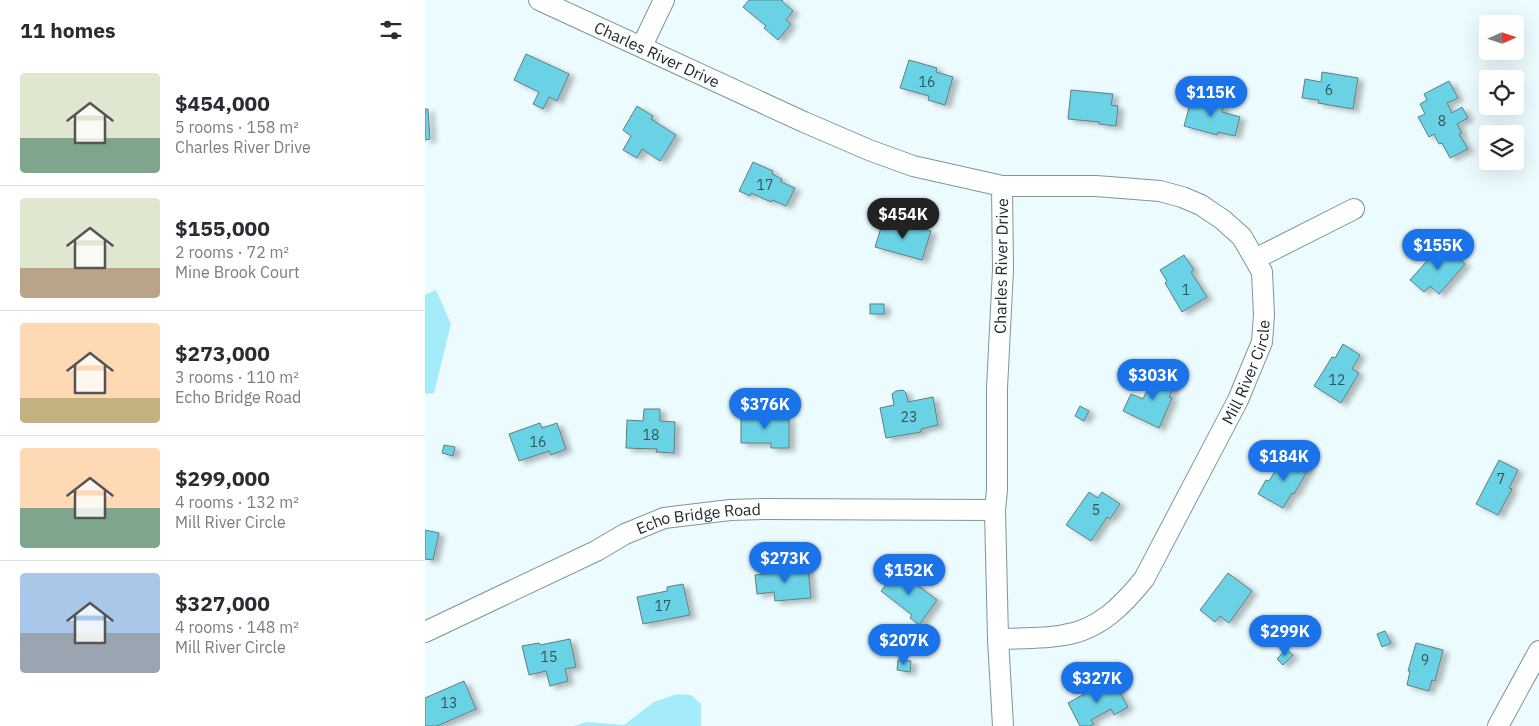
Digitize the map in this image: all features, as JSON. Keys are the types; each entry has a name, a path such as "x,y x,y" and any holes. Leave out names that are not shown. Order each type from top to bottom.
{"street":[{"name":"Charles River Drive","path":"539,0 869,150 913,166 1002,186 1003,270 997,388 997,490 995,510 998,639 1003,726"},
{"path":"642,46 664,0"},
{"name":"Mill River Circle","path":"998,639 1065,635 1089,627 1107,617 1124,603 1144,579 1238,400 1263,342 1264,315 1262,272 1255,259 1242,237 1223,220 1201,205 1160,191 1096,186 1002,186"},
{"path":"1255,259 1354,209"},
{"name":"Echo Bridge Road","path":"425,632 596,551 625,534 664,518 730,510 764,509 995,510"},
{"path":"1498,726 1539,652"}],"shaded area":[{"path":"436,290 451,324 434,393 425,394 425,295"},
{"path":"677,694 691,695 701,704 701,726 574,726 587,722 624,725 654,702"}],"building":[{"path":"749,0 783,0 793,11 786,20 791,24 778,40 764,28 766,26 743,7"},
{"path":"526,54 569,74 557,101 549,97 543,109 533,104 539,92 514,80"},
{"path":"909,60 937,68 936,72 953,77 945,105 928,100 929,96 900,88"},
{"path":"1322,72 1358,78 1353,109 1318,103 1319,100 1302,98 1305,79 1321,82"},
{"path":"1449,81 1458,98 1447,103 1452,113 1462,107 1468,118 1457,124 1462,133 1459,134 1468,149 1450,158 1442,143 1439,144 1434,134 1429,137 1418,117 1425,114 1420,104 1427,100 1424,94"},
{"path":"1071,90 1113,94 1111,105 1118,106 1116,126 1099,124 1099,122 1068,119"},
{"path":"1192,97 1224,106 1222,112 1240,117 1235,136 1218,132 1217,135 1184,126"},
{"path":"637,106 653,116 651,119 676,135 660,161 642,149 637,158 623,150 631,136 623,130"},
{"path":"425,109 428,109 430,139 425,140"},
{"path":"753,162 773,171 772,174 782,179 781,182 795,188 786,206 751,193 750,196 739,191"},
{"path":"883,221 912,229 913,226 931,231 922,260 875,247"},
{"path":"1442,244 1465,264 1439,294 1430,286 1424,292 1410,280"},
{"path":"1184,255 1194,270 1191,272 1207,297 1182,312 1165,283 1167,281 1160,270"},
{"path":"870,304 884,304 884,314 870,314"},
{"path":"1343,344 1360,355 1352,369 1359,373 1341,403 1314,386 1332,357 1335,358"},
{"path":"1158,372 1177,380 1169,397 1172,398 1159,428 1123,411 1131,394 1143,399"},
{"path":"903,390 906,393 908,402 933,397 938,425 921,429 921,432 886,438 880,408 894,405 892,394"},
{"path":"1080,406 1089,411 1084,421 1075,416"},
{"path":"644,409 660,409 660,421 675,422 674,453 656,452 657,449 626,448 627,420 643,421"},
{"path":"741,414 774,414 774,419 789,419 789,448 771,448 771,443 741,443"},
{"path":"540,423 542,428 557,423 566,449 551,455 549,451 519,461 509,434"},
{"path":"444,445 455,447 453,456 442,453"},
{"path":"1285,455 1309,468 1294,494 1292,493 1283,508 1258,494 1266,480 1269,481"},
{"path":"1499,460 1518,470 1509,488 1512,489 1498,515 1476,504"},
{"path":"1089,492 1098,498 1102,492 1120,504 1110,519 1107,517 1091,541 1066,525"},
{"path":"425,530 439,533 433,560 425,559"},
{"path":"808,567 811,598 775,601 774,592 757,594 755,575"},
{"path":"900,568 914,579 912,581 937,600 919,625 910,618 912,615 881,591"},
{"path":"1228,573 1252,591 1229,623 1220,616 1215,622 1200,610"},
{"path":"683,584 690,615 643,624 637,597 667,591 667,587"},
{"path":"1385,631 1391,643 1382,647 1377,634"},
{"path":"570,639 576,667 565,669 568,681 550,686 546,671 529,675 522,646 539,643 540,645"},
{"path":"1416,643 1443,650 1435,681 1432,680 1429,691 1407,685 1410,671 1408,671"},
{"path":"1286,649 1293,655 1283,665 1277,659"},
{"path":"898,660 911,661 910,672 897,670"},
{"path":"464,681 476,709 437,726 425,726 425,698"},
{"path":"1114,682 1128,707 1114,715 1111,709 1091,720 1094,724 1080,726 1068,703 1097,687 1099,691"}]}
